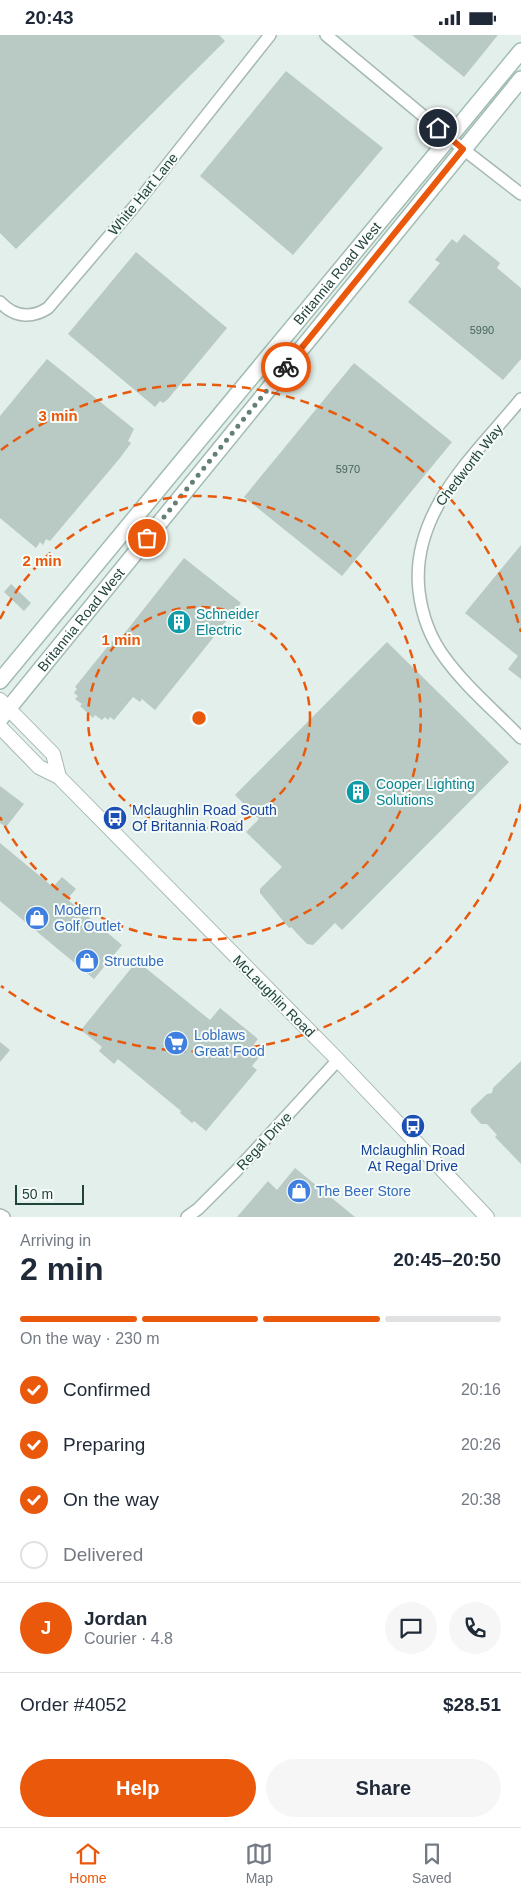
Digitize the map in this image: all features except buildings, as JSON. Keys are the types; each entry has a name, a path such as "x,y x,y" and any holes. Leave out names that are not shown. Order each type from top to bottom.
{"main road":[{"name":"Britannia Road West","path":"0,681 521,51"},
{"name":"Britannia Road West","path":"3,709 521,79"}],"street":[{"name":"White Hart Lane","path":"0,302 15,314 22,315 37,314 48,308 133,208 270,35"},
{"path":"326,35 463,149 521,193"},
{"name":"Chedworth Way","path":"521,399 447,490 434,511 423,539 418,578 425,620 440,651 452,668 521,738"},
{"name":"McLaughlin Road","path":"3,709 53,754 59,777"},
{"name":"McLaughlin Road","path":"0,727 39,767 59,777 338,1060 487,1217"},
{"name":"Regal Drive","path":"187,1217 198,1209 237,1170 338,1060"},
{"path":"0,1215 4,1217"}],"way so far":[{"path":"147,538 286,367"}],"place":[{"name":"Schneider Electric","path":"179,622"},
{"name":"Cooper Lighting Solutions","path":"358,792"},
{"name":"Mclaughlin Road South Of Britannia Road","path":"115,818"},
{"name":"Modern Golf Outlet","path":"37,918"},
{"name":"Structube","path":"87,961"},
{"name":"Loblaws Great Food","path":"176,1043"},
{"name":"Mclaughlin Road At Regal Drive","path":"413,1126"},
{"name":"The Beer Store","path":"299,1191"}],"route":[{"path":"286,367 463,149 438,128"}]}
